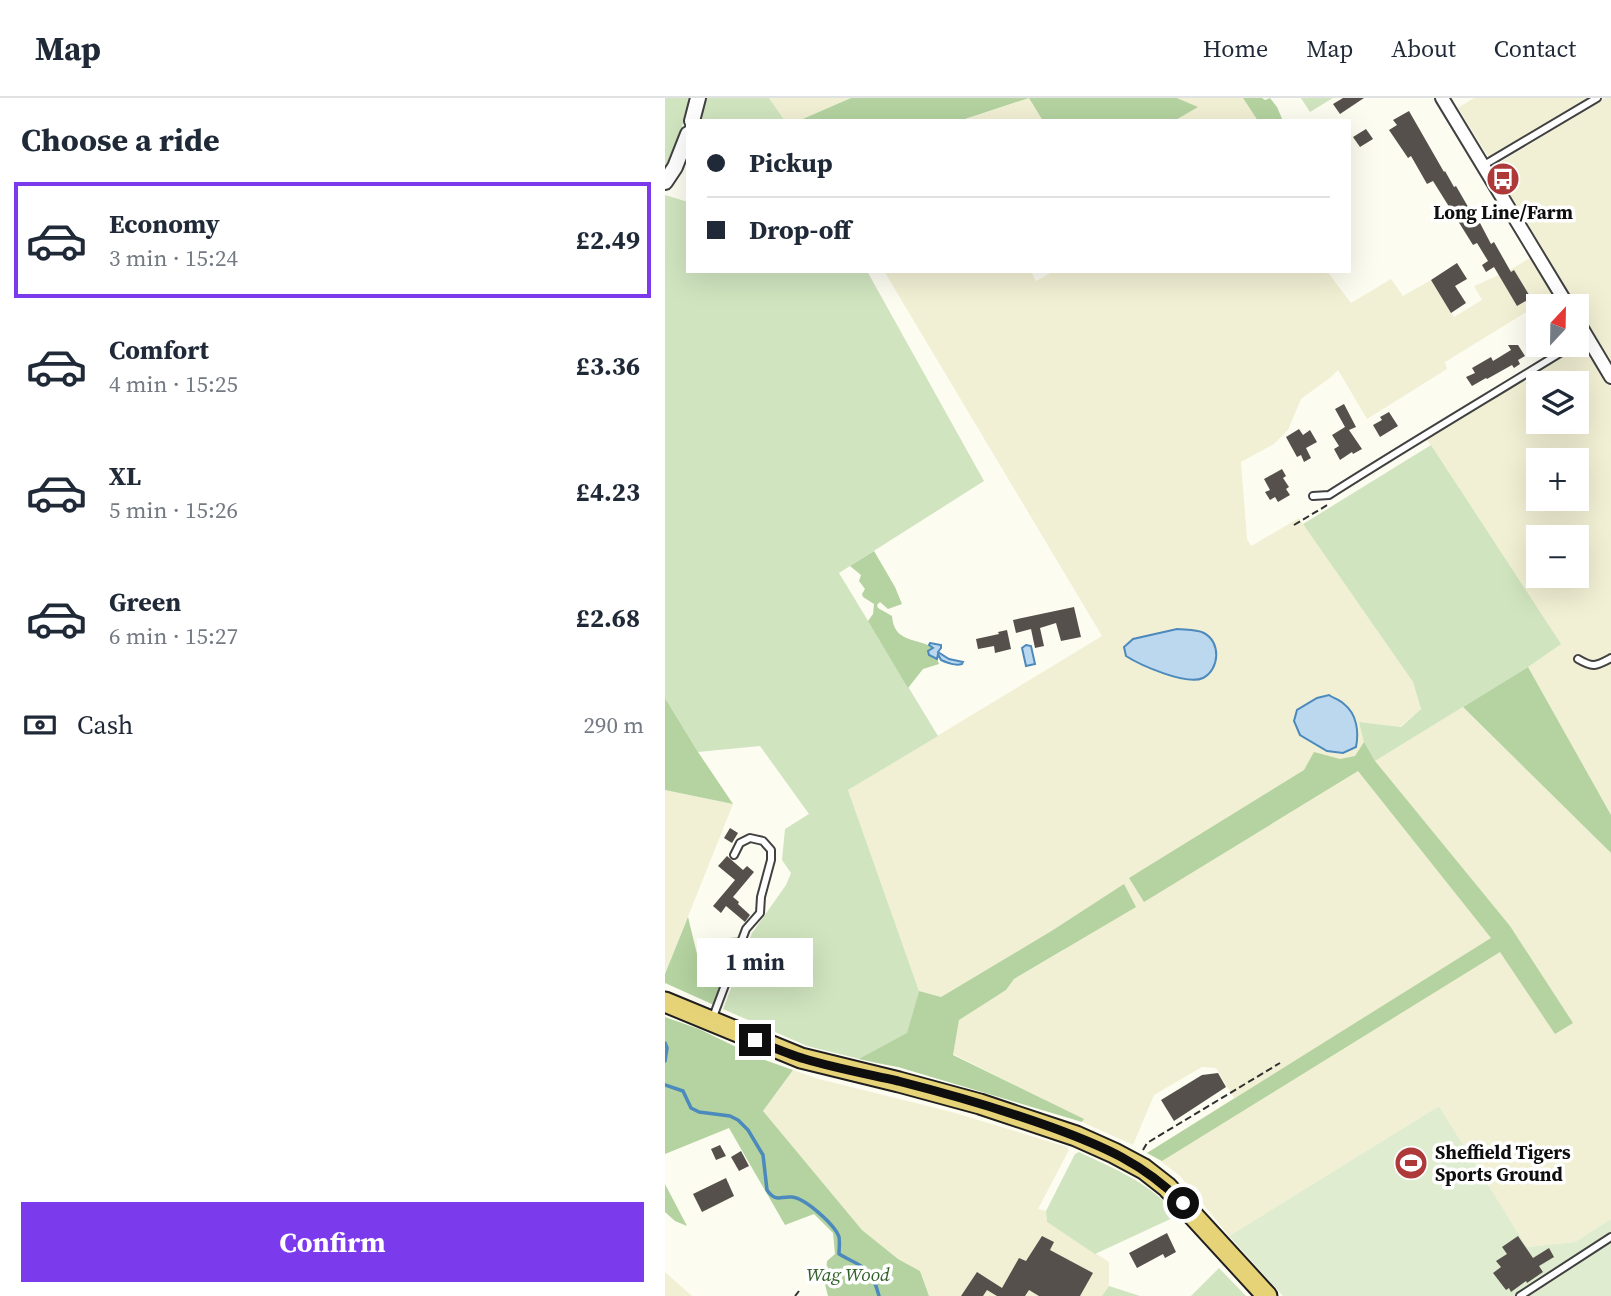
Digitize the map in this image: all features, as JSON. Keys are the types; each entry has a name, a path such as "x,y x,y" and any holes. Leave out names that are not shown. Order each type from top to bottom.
{"main road":[{"path":"665,1002 801,1058 967,1100 1097,1144 1133,1163 1167,1187 1267,1296"}],"street":[{"path":"693,119 698,98"},
{"path":"1443,98 1561,294"},
{"path":"665,182 675,167 686,139"},
{"path":"1589,352 1611,377"}],"lane":[{"path":"1484,165 1597,98"},
{"path":"1313,496 1329,495 1553,357"},
{"path":"1578,659 1587,665 1597,666 1611,658"},
{"path":"711,1021 746,929 760,913 771,850 763,841 750,838 740,843 734,855"},
{"path":"1520,1296 1611,1237"}],"path":[{"path":"1133,1163 1147,1143 1280,1063"},
{"path":"795,1296 799,1291"}],"green space":[{"path":"665,98 691,98 676,146 665,167"},
{"path":"705,98 769,98 784,119 699,119"},
{"path":"769,98 851,98 803,119 784,119"},
{"path":"851,98 1029,98 965,119 803,119"},
{"path":"1029,98 1042,119 966,119"},
{"path":"1029,98 1177,98 1198,107 1177,119 1042,119"},
{"path":"1177,98 1243,98 1257,119 1177,119 1197,107"},
{"path":"1243,98 1270,98 1282,119 1257,119"},
{"path":"1301,98 1333,98 1310,112"},
{"path":"1474,98 1590,98 1489,158 1458,108"},
{"path":"1605,98 1611,98 1611,361 1589,325 1589,294 1570,294 1494,166"},
{"path":"665,195 686,201 686,273 868,273 984,481 839,573 938,736 848,790 919,991 898,1067 807,1046 723,1009 752,933 786,885 791,873 782,860 785,829 809,814 760,746 698,752 665,698"},
{"path":"1532,257 1553,294 1526,294 1526,312 1445,362 1447,369 1367,419 1338,370 1301,399 1288,430 1274,444 1241,462 1247,539 1251,546 1299,518 1413,682 1421,709 1400,727 1359,722 1375,761 1463,707 1611,853 1611,1219 1575,1242 1527,1247 1439,1106 1229,1236 1180,1176 1147,1153 1234,1098 1216,1068 1202,1067 1154,1095 1133,1145 1082,1122 1083,1119 953,1054 959,1019 1006,990 1014,979 1064,950 1053,930 941,997 919,991 848,790 1102,636 885,273 1032,273 1036,281 1050,273 1328,273 1351,303 1391,279 1403,296 1431,280 1454,317 1482,300 1474,286"},
{"path":"1589,350 1611,387 1611,815 1528,667 1560,644 1425,438 1526,379 1526,434 1589,434 1589,371 1539,371 1563,357 1589,357"},
{"path":"1431,445 1561,644 1375,761 1364,742 1359,722 1401,727 1421,709 1413,682 1303,524"},
{"path":"874,551 902,604 888,609 880,602 878,608 892,616 901,635 934,648 929,655 937,659 939,664 923,669 908,688 868,621 873,614 874,604 863,597 865,589 859,581 861,575 850,566"},
{"path":"1528,667 1611,815 1611,853 1463,707"},
{"path":"665,698 698,752 733,804 665,790"},
{"path":"1364,742 1375,761 1510,926 1573,1023 1555,1034 1500,952 1162,1161 1147,1153 1491,938 1358,771 1144,902 1129,878 1304,770 1314,752 1340,759 1355,756"},
{"path":"665,790 733,804 665,974"},
{"path":"1124,884 1136,907 1014,979 1006,990 959,1020 953,1055 1084,1119 1082,1122 898,1067 859,1059 907,1033 919,991 941,997"},
{"path":"688,917 697,954 712,962 729,938 738,937 714,1005 665,983 665,974"},
{"name":"Wag Wood","path":"665,1017 793,1070 763,1111 862,1230 898,1259 920,1271 929,1296 828,1296 825,1284 827,1261 835,1254 833,1233 814,1214 785,1225 729,1128 665,1154"},
{"path":"793,1070 952,1112 1067,1147 1069,1150 1038,1209 1046,1211 1047,1222 1109,1262 1109,1286 1102,1296 929,1296 920,1271 898,1259 862,1230 763,1111"},
{"name":"Sheffield Tigers Sports Ground","path":"1439,1106 1527,1247 1575,1242 1611,1219 1611,1296 1283,1296 1229,1236"},
{"path":"1079,1152 1144,1186 1167,1204 1177,1216 1095,1254 1047,1222 1046,1211 1075,1154"},
{"path":"665,1184 687,1226 675,1221 665,1212"},
{"path":"1219,1268 1246,1296 1191,1296"},
{"path":"665,1272 692,1296 665,1296"},
{"path":"1109,1286 1140,1296 1102,1296"}],"water":[{"path":"1177,629 1194,630 1210,637 1216,649 1215,662 1209,674 1203,678 1196,680 1175,677 1126,656 1124,647 1133,639"},
{"path":"930,643 941,645 938,652 949,659 963,662 962,664 941,660 938,654 937,659 929,655 928,651 933,648"},
{"path":"1031,646 1035,664 1026,666 1022,648"},
{"path":"1329,695 1348,708 1356,724 1356,747 1343,753 1327,751 1300,735 1294,721 1297,710 1317,698"}],"building":[{"path":"1343,98 1364,98 1340,114 1333,104"},
{"path":"1409,111 1444,172 1454,187 1456,186 1491,244 1494,242 1511,272 1514,270 1529,294 1526,294 1526,301 1517,306 1494,267 1486,272 1482,265 1488,261 1477,243 1473,245 1433,181 1427,184 1411,156 1408,158 1389,130 1397,125 1393,120"},
{"path":"1366,129 1373,139 1360,147 1353,137"},
{"path":"1457,263 1467,279 1455,286 1466,303 1451,313 1431,280"},
{"path":"1508,345 1518,345 1525,356 1518,360 1520,364 1514,368 1512,365 1472,386 1466,377 1475,373 1472,368 1491,357 1493,361 1511,350"},
{"path":"1344,404 1356,427 1349,430 1362,449 1340,460 1334,449 1339,446 1332,435 1345,427 1335,409"},
{"path":"1389,412 1398,426 1380,437 1373,425"},
{"path":"1299,429 1303,435 1310,430 1317,442 1306,448 1311,458 1304,462 1301,455 1297,457 1286,437"},
{"path":"1282,469 1290,495 1278,502 1275,497 1270,500 1265,492 1270,490 1264,479"},
{"path":"1074,607 1081,637 1061,641 1056,623 1040,628 1044,646 1035,648 1031,629 1016,633 1013,620"},
{"path":"1007,630 1011,649 995,653 994,646 978,649 976,639"},
{"path":"730,828 738,833 732,843 724,838"},
{"path":"727,856 743,870 747,866 754,872 733,897 750,915 745,922 726,906 721,913 713,906 735,880 718,866"},
{"path":"1218,1073 1226,1087 1174,1121 1161,1100 1202,1075"},
{"path":"720,1145 726,1156 716,1160 711,1149"},
{"path":"741,1151 749,1166 739,1171 731,1157"},
{"path":"726,1178 734,1196 702,1212 693,1194"},
{"path":"1167,1233 1176,1252 1165,1258 1163,1254 1137,1268 1129,1253"},
{"path":"1042,1236 1054,1242 1050,1250 1093,1273 1080,1296 1039,1296 1029,1290 1025,1296 997,1296 987,1290 983,1296 961,1296 977,1272 1002,1288 1019,1258 1026,1261"},
{"path":"1518,1236 1533,1258 1549,1248 1554,1257 1539,1266 1543,1272 1511,1292 1509,1288 1506,1290 1493,1273 1501,1267 1496,1261 1507,1254 1502,1247"}],"waterway":[{"path":"665,1043 665,1061"},
{"path":"665,1085 683,1091 691,1108 699,1112 730,1116 738,1120 748,1130 763,1155 767,1190 770,1194 776,1198 798,1199 826,1219 839,1237 839,1254 869,1273 879,1296"}],"place":[{"name":"Long Line/Farm","path":"1503,179"},
{"name":"Sheffield Tigers Sports Ground","path":"1411,1163"}],"route":[{"path":"755,1040 801,1058 980,1104 1076,1136 1097,1144 1144,1170 1183,1203"}]}
